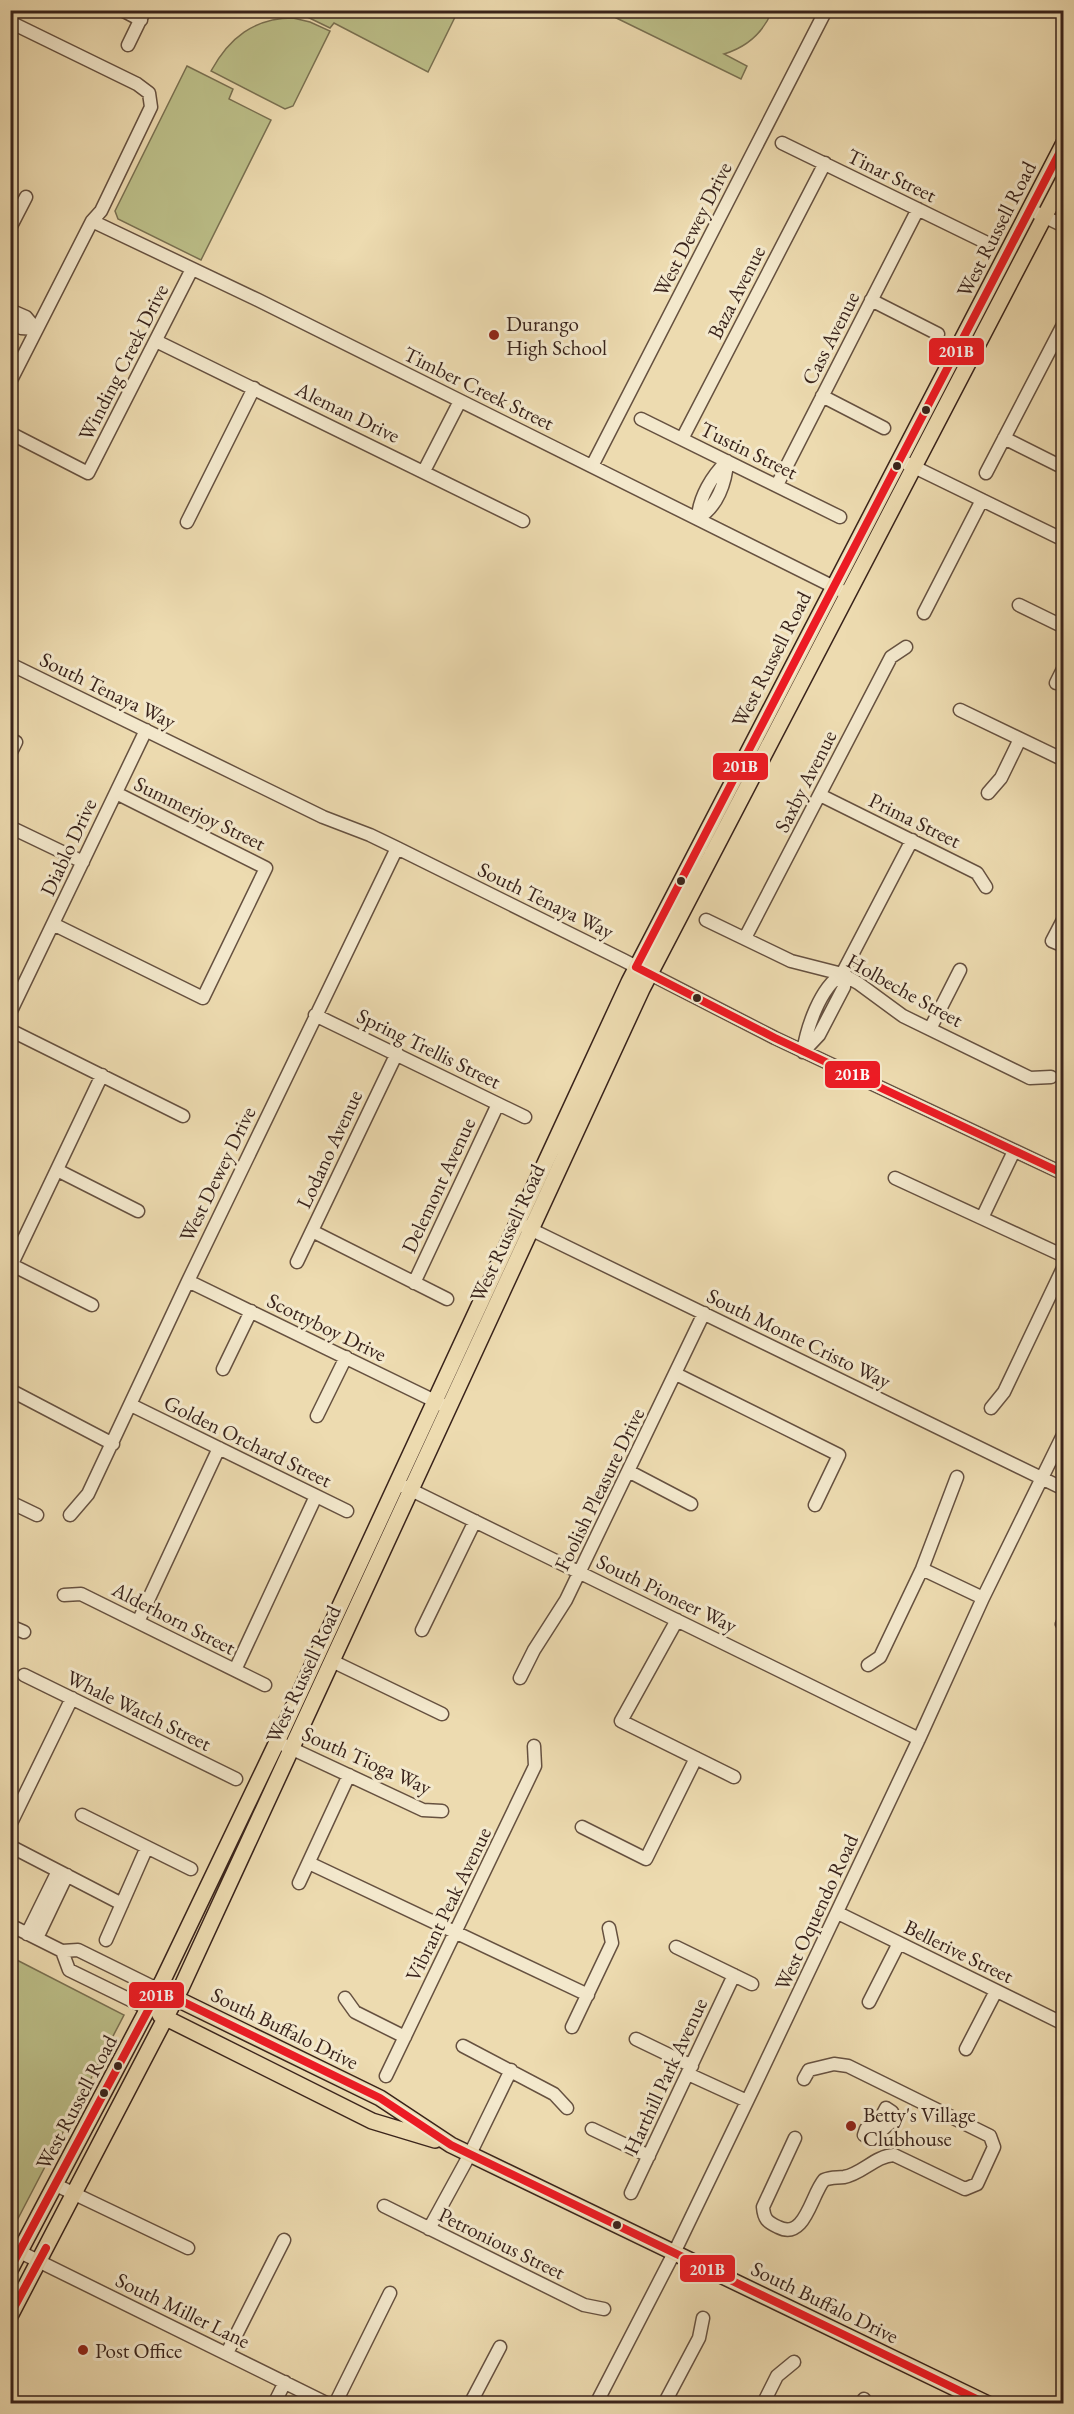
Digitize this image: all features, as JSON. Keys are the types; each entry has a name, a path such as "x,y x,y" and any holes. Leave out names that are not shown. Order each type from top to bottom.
{"main road":[{"name":"West Russell Road","path":"10,2270 159,1990 284,1745 332,1662 532,1230 643,970 914,466 1037,213 1064,143"},
{"name":"West Russell Road","path":"10,2316 176,1998 396,1483 517,1223 833,586 900,459 1037,213 1064,179"},
{"name":"South Buffalo Drive","path":"159,1990 380,2098 451,2145 988,2403"},
{"name":"South Buffalo Drive","path":"149,2009 372,2121 451,2145"}],"street":[{"path":"122,10 143,15 128,45"},
{"name":"West Dewey Drive","path":"592,466 826,10"},
{"path":"10,22 137,84 150,93 151,107 101,210 92,221 10,382"},
{"name":"Tinar Street","path":"783,143 985,242"},
{"name":"Baza Avenue","path":"682,439 825,163"},
{"path":"10,228 26,197"},
{"name":"Cass Avenue","path":"777,485 918,209"},
{"path":"1037,213 1064,226"},
{"name":"Timber Creek Street","path":"92,221 698,518 847,594"},
{"name":"Winding Creek Drive","path":"10,433 88,473 192,269"},
{"path":"871,300 938,334"},
{"path":"10,310 26,317 36,329"},
{"path":"10,322 21,328 36,329"},
{"path":"986,473 1064,323"},
{"name":"Aleman Drive","path":"156,341 523,521"},
{"path":"187,522 254,388"},
{"path":"822,396 884,428"},
{"path":"424,471 460,401"},
{"name":"Tustin Street","path":"641,419 840,517"},
{"path":"1004,438 1064,468"},
{"path":"900,459 1064,540"},
{"path":"698,518 710,512 726,478 726,461"},
{"path":"924,613 982,500"},
{"path":"1019,605 1064,627"},
{"name":"Saxby Avenue","path":"745,938 891,657 906,647"},
{"name":"South Tenaya Way","path":"10,663 323,817 397,848 803,1052 1064,1174"},
{"path":"1056,683 1064,667"},
{"path":"960,710 1064,760"},
{"name":"Diablo Drive","path":"10,1013 147,730"},
{"path":"988,793 1002,778 1020,739"},
{"name":"Summerjoy Street","path":"53,924 203,998 266,868 116,793"},
{"name":"Prima Street","path":"820,795 977,873 986,886"},
{"path":"10,827 82,861"},
{"path":"803,1052 807,1028 831,981 842,974 912,840"},
{"name":"West Dewey Drive","path":"70,1515 88,1494 113,1444 188,1281 397,848"},
{"path":"1058,944 1064,918"},
{"name":"Holbeche Street","path":"706,920 791,961 842,974 858,983 892,1009 1030,1078 1051,1077"},
{"path":"930,1029 960,970"},
{"name":"Spring Trellis Street","path":"315,1015 525,1117"},
{"path":"10,1030 183,1116"},
{"name":"Lodano Avenue","path":"297,1262 396,1053"},
{"path":"92,1305 11,1266 102,1075"},
{"name":"Delemont Avenue","path":"414,1283 498,1104"},
{"path":"982,1218 1014,1151"},
{"path":"57,1170 138,1211"},
{"path":"895,1178 1064,1256"},
{"name":"South Monte Cristo Way","path":"517,1223 1064,1489"},
{"path":"312,1231 447,1299"},
{"path":"991,1407 1004,1392 1064,1266"},
{"name":"Scottyboy Drive","path":"188,1281 449,1407"},
{"path":"223,1369 251,1311"},
{"name":"Foolish Pleasure Drive","path":"520,1677 534,1650 566,1600 630,1472 704,1313"},
{"path":"317,1416 346,1358"},
{"path":"676,1374 839,1455 815,1505"},
{"path":"10,1390 113,1444"},
{"name":"Golden Orchard Street","path":"131,1405 347,1511"},
{"name":"West Oquendo Road","path":"596,2403 674,2253 838,1913 983,1598 1064,1433"},
{"path":"138,1622 219,1448"},
{"path":"630,1472 691,1504"},
{"path":"868,1665 880,1657 922,1569 957,1477"},
{"name":"South Pioneer Way","path":"396,1483 919,1739"},
{"path":"235,1670 316,1496"},
{"path":"10,1502 37,1515"},
{"path":"422,1630 476,1521"},
{"path":"922,1569 983,1598"},
{"name":"Alderhorn Street","path":"64,1595 81,1593 265,1685"},
{"path":"677,1620 621,1721 734,1777"},
{"path":"10,1626 24,1632"},
{"path":"332,1662 442,1714"},
{"name":"Whale Watch Street","path":"24,1675 236,1779"},
{"path":"10,1825 72,1698"},
{"name":"South Tioga Way","path":"284,1745 423,1810 442,1811"},
{"name":"Vibrant Peak Avenue","path":"386,2076 536,1766 534,1746"},
{"path":"582,1827 646,1859 696,1758"},
{"path":"299,1884 349,1775"},
{"path":"82,1815 192,1869"},
{"path":"10,1846 122,1904"},
{"path":"106,1940 147,1847"},
{"path":"309,1863 588,1995"},
{"path":"32,1936 63,1873"},
{"name":"Bellerive Street","path":"838,1913 1064,2024"},
{"name":"South Buffalo Drive","path":"10,1925 62,1951 78,1950 159,1990"},
{"path":"572,2027 612,1943 609,1928"},
{"path":"869,2002 899,1943"},
{"path":"676,1947 752,1984"},
{"name":"South Buffalo Drive","path":"62,1951 69,1970 149,2009"},
{"name":"Harthill Park Avenue","path":"631,2193 734,1975"},
{"path":"966,2049 996,1990"},
{"path":"345,1998 355,2012 405,2037"},
{"path":"636,2039 747,2101"},
{"path":"463,2046 554,2094 567,2108"},
{"path":"795,2138 763,2207 767,2222 785,2231 791,2231 800,2225 824,2180 832,2177 845,2177 886,2156 894,2155 965,2188 977,2184 994,2146 990,2136 848,2066 822,2066 809,2070 804,2079"},
{"path":"429,2229 512,2070"},
{"path":"592,2129 649,2156"},
{"path":"56,2185 188,2248"},
{"name":"Petronious Street","path":"384,2206 584,2305 604,2309"},
{"path":"227,2353 284,2240"},
{"name":"South Miller Lane","path":"20,2252 328,2403"},
{"path":"335,2403 390,2293"},
{"path":"664,2403 699,2338 703,2318"},
{"path":"470,2403 500,2346"},
{"path":"763,2403 777,2376 794,2362"},
{"path":"274,2403 285,2382"}],"green space":[{"path":"295,11 458,11 428,72 334,23 330,28"},
{"path":"602,11 772,11 764,26 753,38 724,54 747,66 741,79"},
{"path":"293,18 310,22 330,31 293,106 285,109 211,71 226,49 244,32 266,22"},
{"path":"187,66 233,89 229,99 271,120 201,260 118,219 115,211"},
{"path":"11,1957 124,2015 11,2232"}],"transit line":[{"name":"201B","path":"1064,144 636,967 775,1038 1064,1174"},
{"name":"201B","path":"10,2269 159,1990 380,2098 451,2145 987,2404"},
{"name":"201B","path":"10,2315 46,2248"}],"place":[{"name":"Durango High School","path":"494,335"},
{"name":"Betty's Village Clubhouse","path":"851,2126"},
{"name":"Post Office","path":"83,2350"}]}
